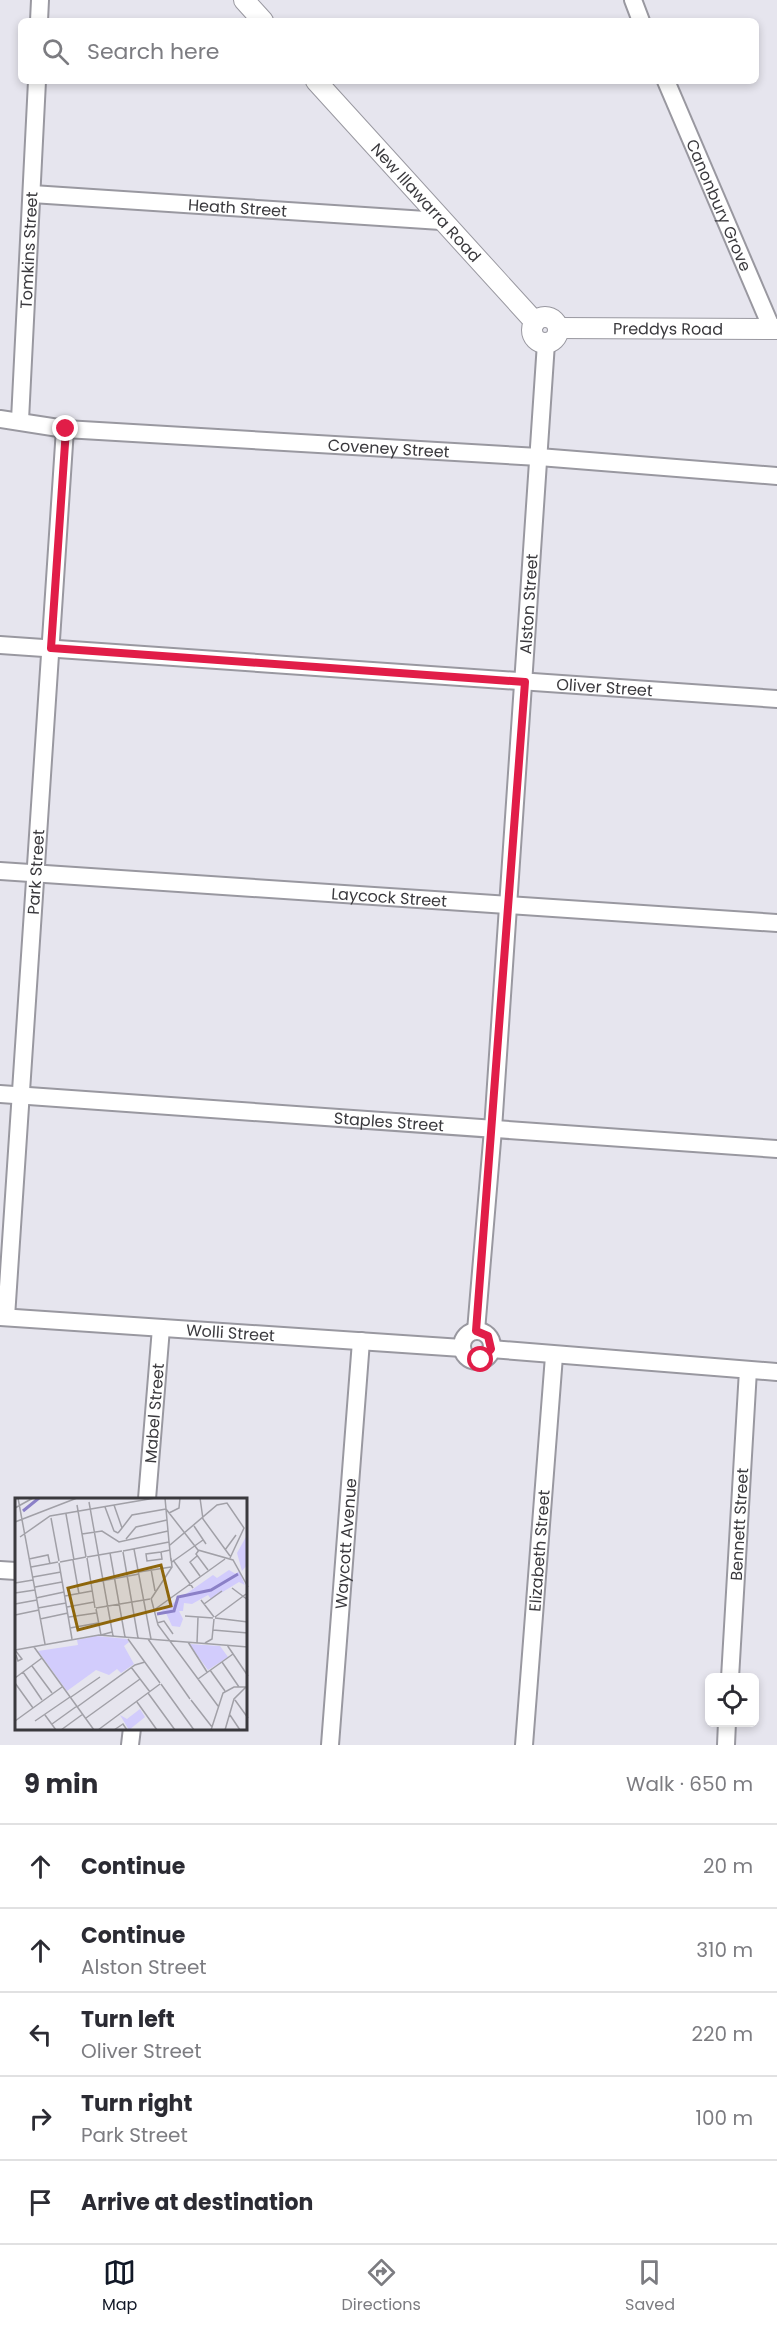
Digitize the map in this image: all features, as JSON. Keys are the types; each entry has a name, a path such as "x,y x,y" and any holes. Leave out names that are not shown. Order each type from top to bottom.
{"main road":[{"path":"244,0 260,18"},
{"name":"New Illawarra Road","path":"319,84 535,322"},
{"name":"Preddys Road","path":"535,322 547,317 556,323 552,336 774,329"}],"street":[{"path":"39,18 40,0"},
{"path":"633,0 640,18"},
{"name":"Tomkins Street","path":"20,420 36,84"},
{"name":"Canonbury Grove","path":"667,84 774,329"},
{"name":"Heath Street","path":"32,194 441,221"},
{"name":"Alston Street","path":"476,1331 493,1129 539,457 552,336"},
{"name":"Coveney Street","path":"0,419 20,420 66,429 539,457 777,476"},
{"name":"Park Street","path":"3,1317 21,1096 66,429"},
{"name":"Oliver Street","path":"0,645 777,699"},
{"name":"Laycock Street","path":"0,872 777,923"},
{"name":"Staples Street","path":"0,1094 777,1149"},
{"name":"Wolli Street","path":"3,1317 462,1348"},
{"name":"Mabel Street","path":"147,1498 161,1328"},
{"path":"476,1331 488,1336 491,1349 486,1357 476,1361 467,1357 462,1348 464,1338 476,1331"},
{"name":"Waycott Avenue","path":"330,1745 361,1341"},
{"path":"491,1349 554,1356 777,1372"},
{"name":"Elizabeth Street","path":"524,1745 554,1356"},
{"name":"Bennett Street","path":"730,1673 748,1370"},
{"path":"0,1570 15,1571"},
{"path":"726,1745 727,1727"},
{"path":"130,1745 132,1730"}],"route":[{"path":"66,429 51,648 525,682 479,1323 476,1331 481,1331 488,1336 491,1349 489,1354 481,1360"}]}
